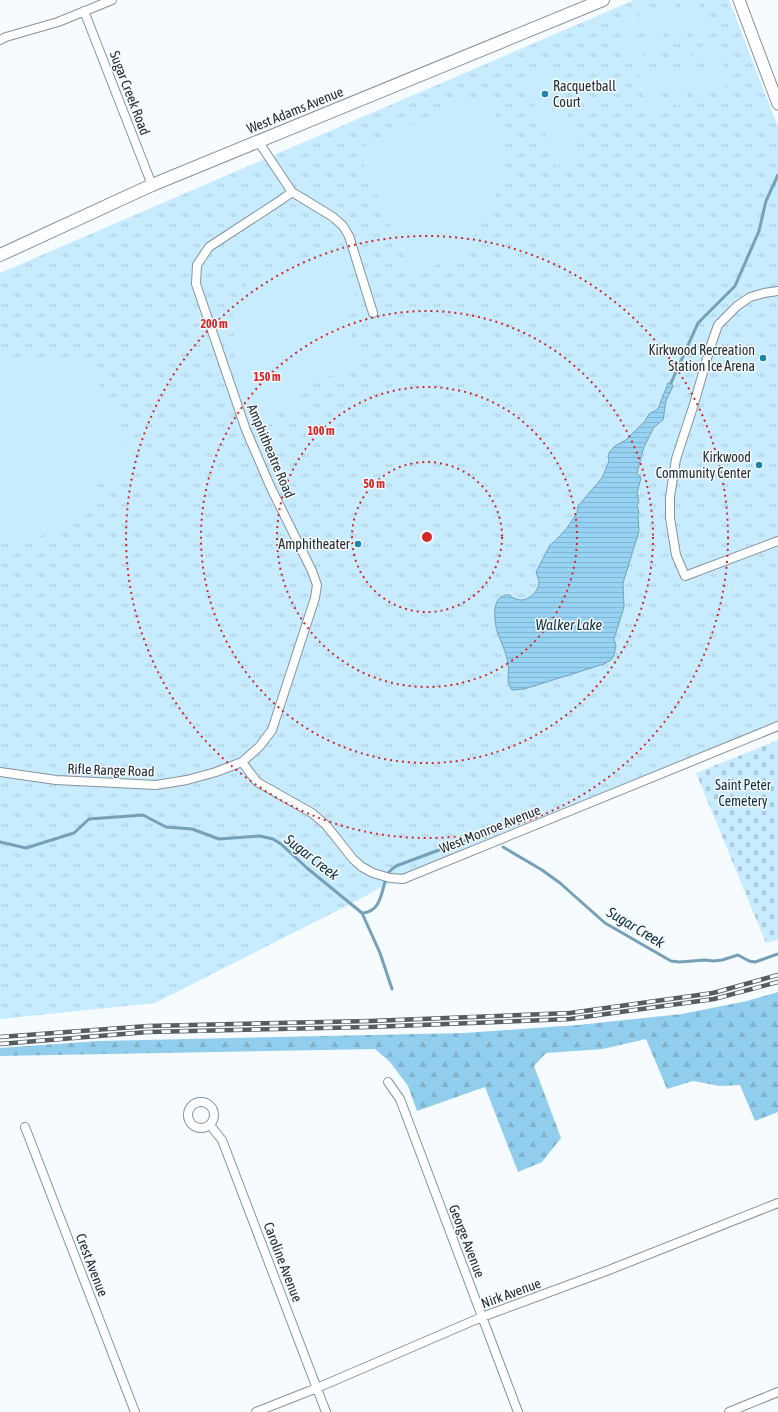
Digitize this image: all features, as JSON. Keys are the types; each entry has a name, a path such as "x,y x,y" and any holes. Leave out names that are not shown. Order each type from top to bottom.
{"main road":[{"name":"West Adams Avenue","path":"0,254 152,185 603,0"}],"street":[{"path":"0,40 58,22 112,0"},
{"path":"739,0 778,104"},
{"name":"Sugar Creek Road","path":"84,11 152,185"},
{"path":"258,141 292,192 333,217 343,226 349,236 373,313"},
{"name":"Amphitheatre Road","path":"242,762 259,747 272,730 315,598 317,585 312,571 271,488 246,430 196,284 197,265 209,247 292,192"},
{"path":"778,291 750,297 737,306 718,325 675,466 670,497 670,518 676,555 685,576 778,541"},
{"name":"West Monroe Avenue","path":"242,762 257,782 312,813 326,826 362,868 390,878 402,879 778,726"},
{"name":"Rifle Range Road","path":"0,772 56,780 156,786 187,780 216,772 242,762"},
{"name":"George Avenue","path":"388,1082 400,1099 518,1412"},
{"name":"Caroline Avenue","path":"210,1125 222,1140 326,1412"},
{"name":"Crest Avenue","path":"25,1127 135,1412"},
{"name":"Nirk Avenue","path":"256,1412 317,1388 482,1317 609,1270 778,1203"},
{"path":"729,1412 778,1392"}],"green space":[{"path":"634,0 729,0 778,127 778,721 407,873 362,898 155,1003 0,1019 0,273"},
{"path":"670,0 671,3 674,2 688,35 684,37 686,41 677,45 675,40 672,41 659,8 662,7 660,3"},
{"path":"680,0 698,0 709,27 706,28 708,33 699,36 697,32 693,33"},
{"path":"648,7 650,12 653,11 666,44 663,45 665,50 655,54 654,49 651,50 637,17 640,16 638,11"},
{"path":"626,16 628,21 631,20 645,53 642,54 644,59 634,62 632,58 629,59 616,26 619,25 617,20"},
{"path":"711,43 713,48 716,47 729,80 726,81 728,85 719,89 717,85 714,86 700,53 703,51 701,46"},
{"path":"689,51 691,56 694,55 707,88 705,89 707,94 698,98 696,93 692,94 679,61 682,60 680,55"},
{"path":"668,61 670,65 673,64 687,97 684,98 686,102 677,106 675,102 671,103 658,70 661,69 659,65"},
{"path":"647,69 649,73 652,73 666,106 663,107 665,111 655,115 654,111 650,112 637,79 640,77 638,73"},
{"path":"552,71 582,158 557,167 526,80"},
{"path":"488,91 503,140 502,179 486,216 470,240 448,260 413,277 357,149"},
{"path":"340,245 358,306 343,310 360,364 355,372 298,381 303,405 249,424 236,388 233,316 239,297 250,281"},
{"path":"13,356 20,364 58,363 88,358 90,363 100,368 97,380 104,393 103,399 106,407 110,412 116,414 115,419 117,423 114,424 136,459 134,468 95,486 98,491 92,494 97,504 45,534 33,539 23,539 13,536 0,537 0,361"},
{"name":"Saint Peter Cemetery","path":"778,740 778,940 766,943 696,773"},
{"path":"778,992 778,1112 755,1121 740,1085 720,1086 693,1081 667,1089 646,1039 603,1049 546,1053 534,1066 561,1138 542,1162 518,1172 485,1087 417,1111 408,1086 390,1062 375,1049 0,1056 0,1048 99,1041 464,1033 578,1025 682,1014 747,1001"}],"water":[{"name":"Walker Lake","path":"668,383 671,383 673,386 666,401 663,420 654,427 644,447 637,473 641,478 637,493 639,502 637,505 639,513 639,531 623,583 624,607 614,639 616,646 614,655 611,660 604,664 524,689 512,690 509,683 506,656 496,626 495,608 497,602 504,595 510,595 511,597 520,600 527,599 536,591 539,581 536,572 550,545 567,528 577,513 578,506 602,478 609,461 608,456 610,451 615,446 626,440 645,421 649,414 658,409"}],"waterway":[{"path":"671,383 698,323 735,286 759,231 766,201 778,175"},
{"name":"Sugar Creek","path":"0,842 26,848 74,833 89,819 143,815 166,827 192,829 219,839 260,836 273,839 281,844 307,868 362,913 380,953 392,989"},
{"name":"Sugar Creek","path":"362,913 374,908 378,903 386,877 396,866 474,837 486,837"},
{"name":"Sugar Creek","path":"503,847 542,870 560,883 605,923 671,961 713,961 738,955 749,961 755,962 778,954"}],"railway":[{"path":"0,1037 148,1026 371,1021 570,1013 713,993 778,975"},
{"path":"0,1044 148,1032 370,1027 570,1019 714,999 778,982"}],"place":[{"name":"Racquetball Court","path":"545,94"},
{"name":"Kirkwood Recreation Station Ice Arena","path":"763,358"},
{"name":"Kirkwood Community Center","path":"759,465"},
{"name":"Amphitheater","path":"358,544"}]}
